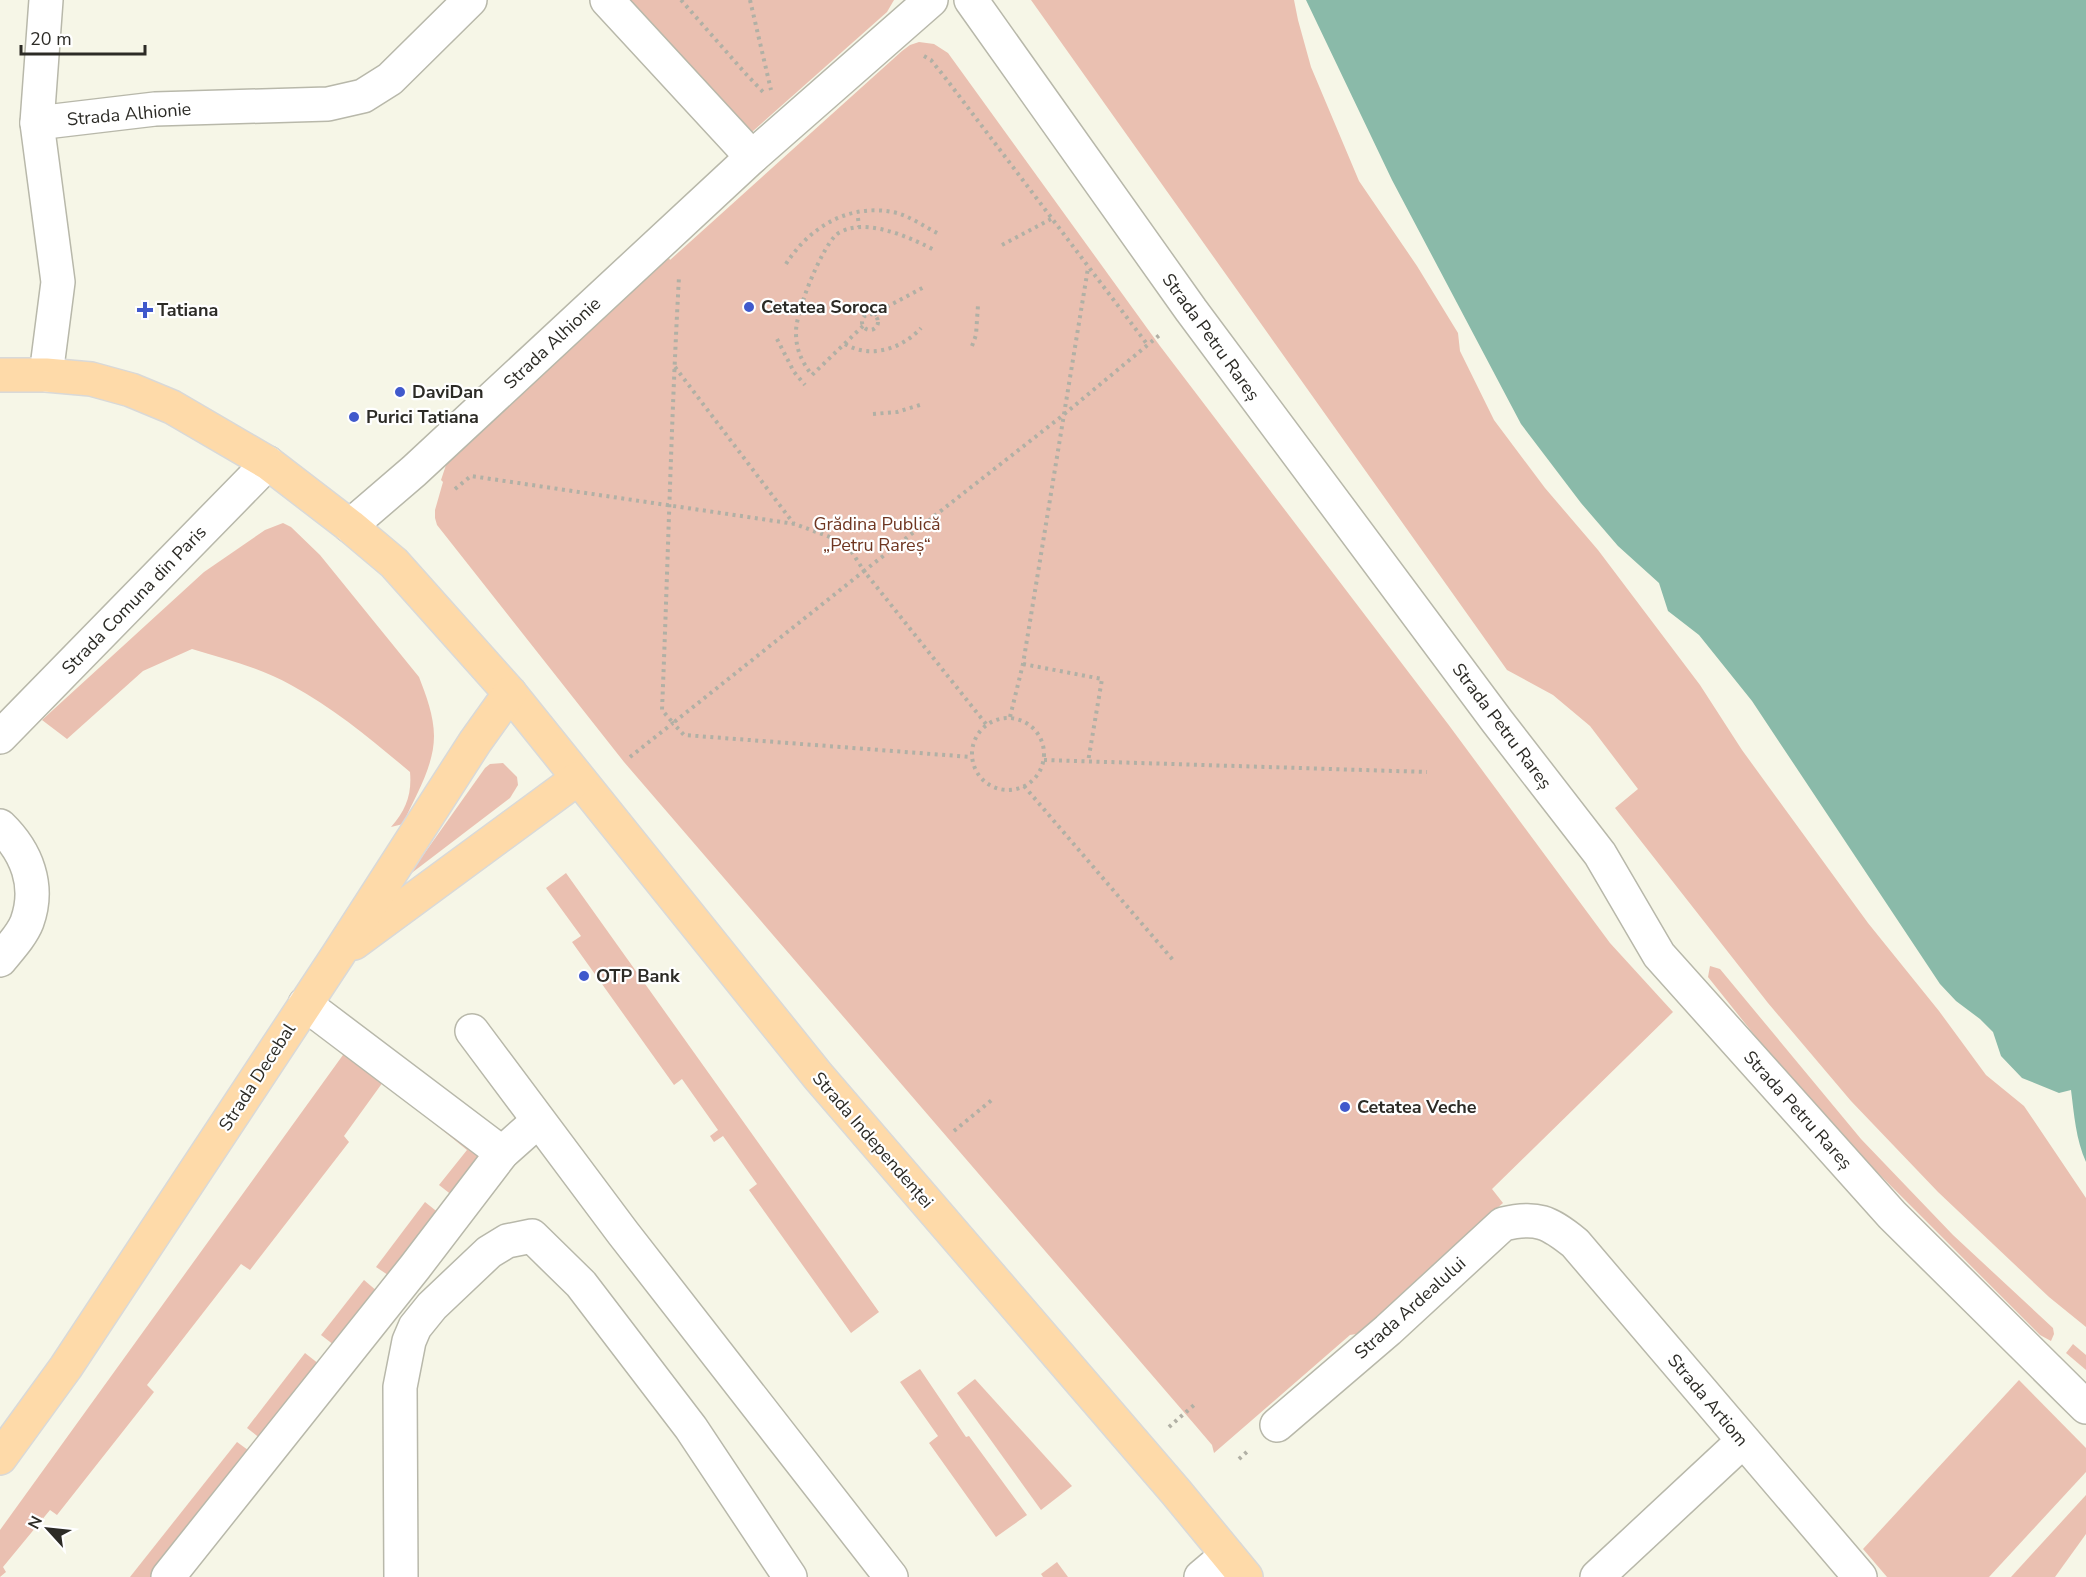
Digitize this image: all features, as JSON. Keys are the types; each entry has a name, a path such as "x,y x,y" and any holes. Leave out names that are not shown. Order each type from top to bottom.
{"main road":[{"path":"0,375 46,375 91,379 131,390 172,407 268,463 394,563 510,693"},
{"name":"Strada Independenței","path":"510,693 818,1076 1237,1566"},
{"name":"Strada Decebal","path":"0,1458 66,1367 338,955 469,751 510,693"},
{"path":"338,955 578,779"}],"street":[{"path":"46,0 37,123 58,282 46,375"},
{"name":"Strada Alhionie","path":"37,123 155,109 328,104 363,96 390,79 470,0"},
{"path":"607,0 752,157"},
{"name":"Strada Alhionie","path":"350,526 414,471 752,157 931,0"},
{"name":"Strada Petru Rareș","path":"971,0 1191,310 1497,721 1600,854 1659,955 1892,1215 2086,1407"},
{"name":"Strada Comuna din Paris","path":"0,738 268,463"},
{"path":"0,826 10,836 31,874 33,898 27,924 0,960"},
{"path":"305,1004 502,1153"},
{"path":"472,1031 623,1233 891,1577"},
{"path":"168,1577 415,1267 502,1153 538,1120"},
{"name":"Strada Ardealului","path":"1277,1425 1388,1330 1503,1224 1533,1221 1553,1226"},
{"name":"Strada Artiom","path":"1553,1226 1575,1243 1860,1577"},
{"path":"401,1577 400,1387 409,1341 415,1327 432,1306 489,1252 507,1241 532,1236 581,1284 677,1410 790,1577"},
{"path":"1597,1577 1743,1441"},
{"path":"1201,1577 1237,1566"}],"path":[{"path":"681,0 745,73 769,95 750,0"},
{"path":"920,54 931,60 942,73 1147,344"},
{"path":"786,264 802,242 816,230 846,213 880,211 897,213 939,234"},
{"path":"858,218 859,227"},
{"path":"1002,245 1051,219"},
{"path":"863,326 812,375 797,349 796,333 799,313 826,249 836,235 859,227 896,233 936,251"},
{"path":"1010,717 1023,664 1088,268"},
{"path":"679,276 662,710 684,735 972,757"},
{"path":"874,315 878,323 874,329 868,330 861,321 864,317 869,314 874,315 926,286"},
{"path":"779,305 799,313"},
{"path":"972,346 976,335 978,305"},
{"path":"630,757 1062,416 1191,310"},
{"path":"845,344 855,350 867,352 882,350 912,338 921,328"},
{"path":"777,339 794,372 805,385"},
{"path":"674,366 795,524"},
{"path":"873,414 897,412 923,404"},
{"path":"471,476 795,524 846,543 864,571 986,724"},
{"path":"1023,664 1102,679 1088,762"},
{"path":"1010,717 1022,720 1036,731 1044,748 1044,760 1040,771 1024,786 1012,790 1000,790 980,778 974,768 972,744 977,733 986,724 1010,717"},
{"path":"1044,760 1427,772"},
{"path":"1024,786 1173,960"},
{"path":"954,1131 993,1100"},
{"path":"1239,1460 1250,1449"}],"green space":[{"path":"618,0 894,0 887,12 743,140"},
{"path":"1031,0 1294,0 1311,67 1359,181 1417,266 1458,333 1460,351 1494,420 1545,488 1598,550 1700,685 1742,750 1868,923 1939,1011 1986,1075 2024,1106 2086,1198 2086,1327 2049,1297 1938,1192 1851,1101 1768,1003 1615,808 1638,789 1590,726 1553,695 1507,670"},
{"name":"Grădina Publică „Petru Rareș“","path":"919,42 934,44 948,53 1160,346 1448,724 1610,943 1673,1012 1492,1189 1503,1203 1467,1234 1397,1303 1356,1334 1350,1335 1214,1453 1212,1445 1195,1425 624,762 437,525 435,518 443,482 441,480 447,462 669,258 670,260 902,51"},
{"path":"283,523 291,527 320,555 419,677 433,721 433,748 427,770 403,824 391,827 407,801 410,772 396,760 338,715 291,685 255,669 192,649 143,671 67,739 42,720 204,572 265,530"},
{"path":"503,763 517,777 518,785 510,798 409,875 485,768 490,764"},
{"path":"566,873 879,1312 851,1333 749,1190 757,1184 723,1136 714,1142 710,1136 718,1130 682,1079 674,1085 572,942 581,936 546,888"},
{"path":"1710,966 1720,969 1861,1139 1953,1235 2053,1328 2054,1334 2051,1341 2040,1335 1851,1146 1764,1047 1708,977"},
{"path":"348,1048 481,1156 453,1196 439,1185 467,1150 383,1082 344,1136 349,1142 250,1270 241,1264 147,1385 154,1392 57,1515 50,1510 3,1567 6,1572 0,1577 0,1530"},
{"path":"425,1202 440,1214 391,1277 376,1267"},
{"path":"364,1280 378,1292 334,1345 321,1335"},
{"path":"2073,1344 2086,1355 2086,1370 2066,1353"},
{"path":"305,1353 319,1364 261,1439 247,1428"},
{"path":"920,1369 966,1437 969,1436 1027,1515 996,1537 929,1443 938,1436 900,1382"},
{"path":"975,1379 1072,1486 1041,1510 957,1393"},
{"path":"2019,1380 2086,1448 2086,1472 1989,1577 1887,1577 1863,1549"},
{"path":"237,1442 252,1453 153,1577 130,1577"},
{"path":"2086,1495 2086,1534 2055,1577 2011,1577"},
{"path":"1057,1562 1068,1577 1043,1577 1041,1574"}],"shaded area":[{"path":"1306,0 2086,0 2086,1162 2074,1118 2071,1090 2059,1093 2022,1078 2001,1056 1993,1032 1956,1001 1940,984 1752,701 1699,635 1668,611 1659,583 1618,546 1581,503 1521,424 1392,180"}],"place":[{"name":"Cetatea Soroca","path":"749,307"},
{"name":"Tatiana","path":"145,310"},
{"name":"DaviDan","path":"400,392"},
{"name":"Purici Tatiana","path":"354,417"},
{"name":"OTP Bank","path":"584,976"},
{"name":"Cetatea Veche","path":"1345,1107"}]}
